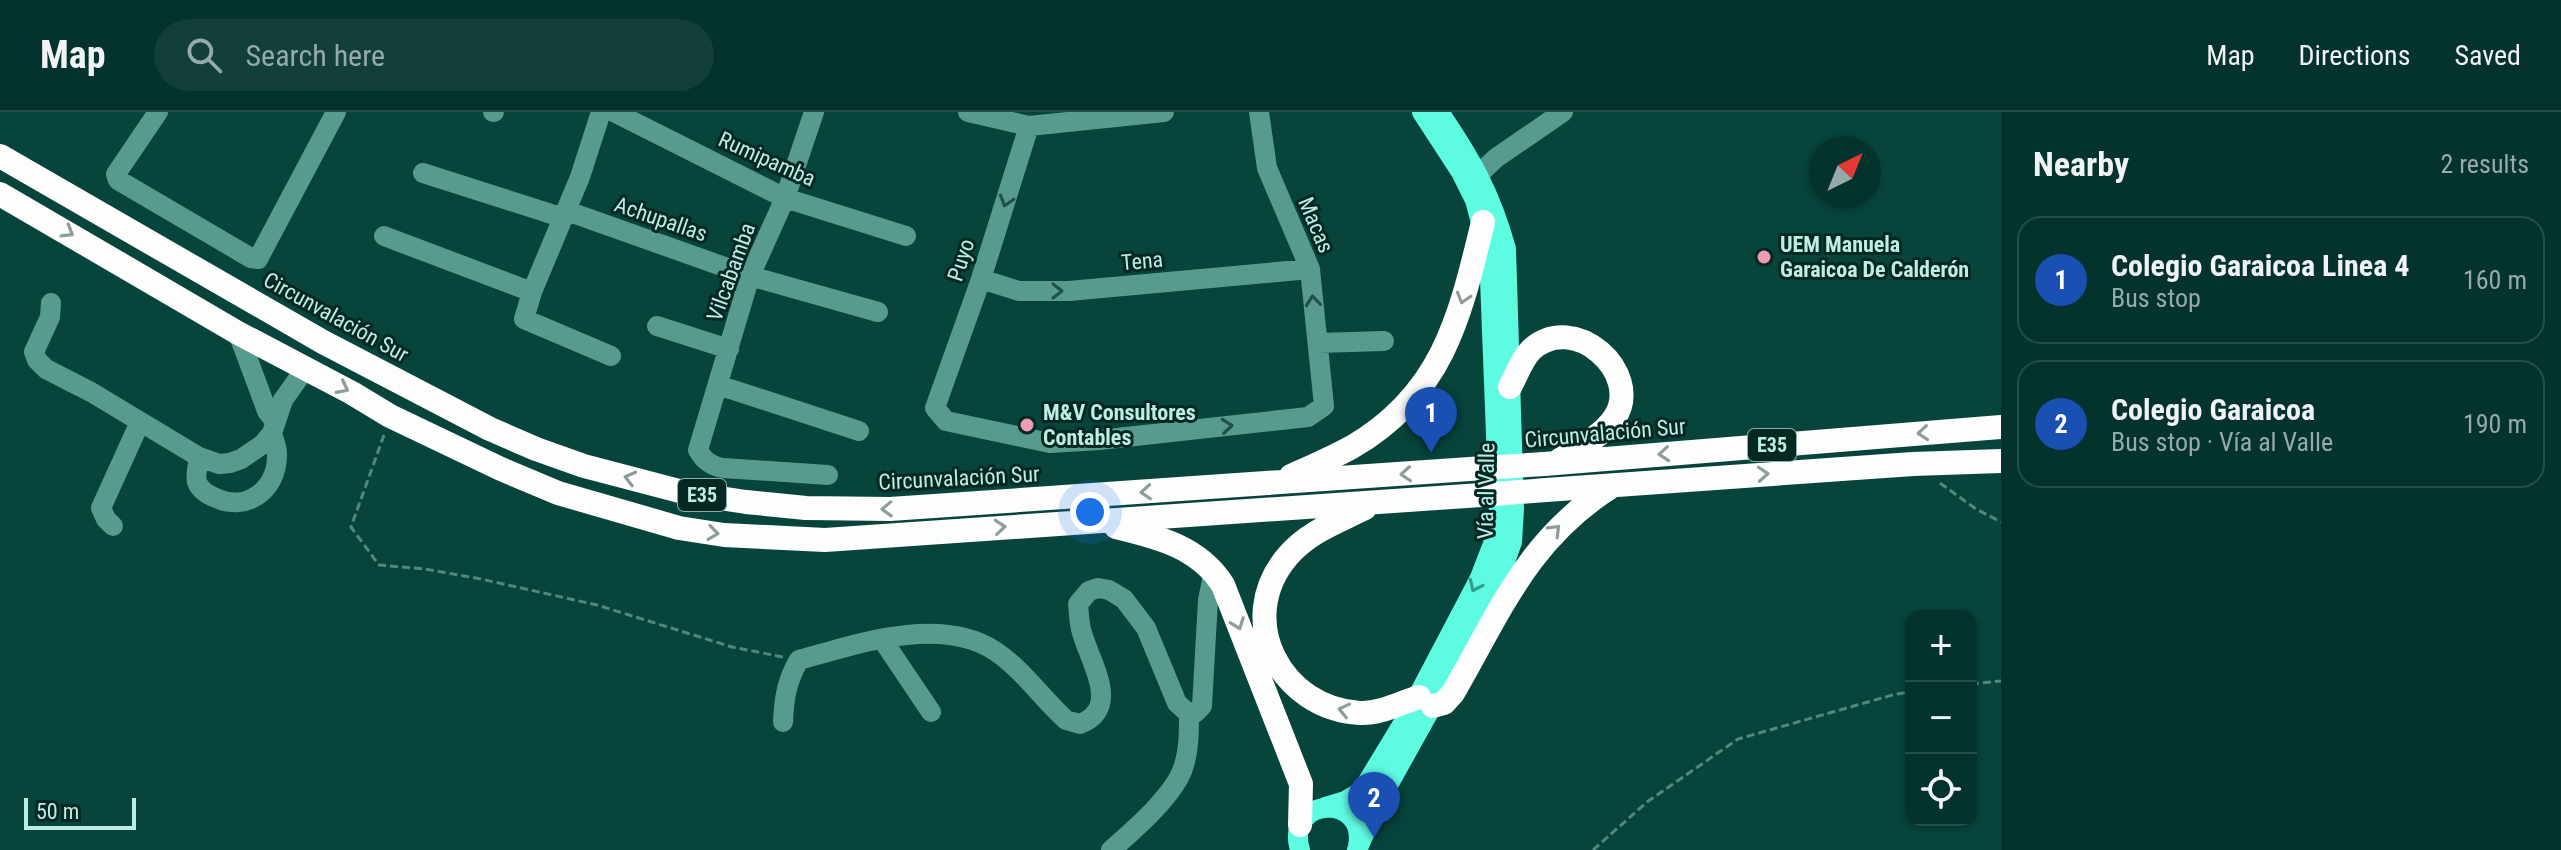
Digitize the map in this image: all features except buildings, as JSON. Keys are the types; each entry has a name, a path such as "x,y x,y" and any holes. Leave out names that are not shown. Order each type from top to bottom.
{"highway":[{"name":"Circunvalación Sur","path":"0,156 323,342 490,429 584,466 687,493 746,502 806,508 890,509 1550,464 2001,427"},
{"name":"E35","path":"0,194 238,333 390,416 501,469 558,493 679,528 724,535 825,540 1913,464 2001,461"},
{"path":"1276,483 1353,447 1405,407 1449,342 1483,222"},
{"path":"1510,387 1530,351 1549,339 1566,337 1581,340 1600,350 1613,367 1621,389 1617,414 1605,429 1550,464"},
{"path":"1380,501 1316,532 1286,558 1268,589 1264,604 1265,634 1271,652 1289,678 1317,702 1363,714 1426,701 1444,703 1546,540 1589,500 1613,485"},
{"path":"1094,522 1155,536 1180,546 1214,571 1230,600 1296,767 1303,800 1300,843"}],"main road":[{"name":"Vía al Valle","path":"1357,850 1479,580 1493,544 1499,512 1489,253 1483,222 1461,172 1422,112"},
{"name":"Vía al Valle","path":"1300,843 1310,813 1345,801 1362,791 1426,701 1487,604 1512,542 1514,509 1506,249 1495,211 1479,174 1439,112"},
{"path":"1325,807 1350,816 1359,832 1357,850"}],"street":[{"path":"158,112 116,174 118,180 251,258 258,259 336,112"},
{"path":"601,112 566,214 532,292 524,319 611,356"},
{"name":"Rumipamba","path":"614,112 785,198 906,236"},
{"name":"Vilcabamba","path":"814,112 785,198 750,276 698,450 714,466 723,468 828,475"},
{"path":"970,112 1029,126 1164,112"},
{"name":"Macas","path":"1259,112 1267,168 1310,269 1324,406"},
{"path":"1479,174 1496,158 1563,112"},
{"name":"Puyo","path":"1029,126 981,279 938,395 935,408 946,421 1050,443 1308,417 1324,406"},
{"name":"Achupallas","path":"423,173 566,214 750,276 878,312"},
{"path":"384,236 532,292"},
{"name":"Tena","path":"981,279 1019,291 1069,291 1310,269"},
{"path":"51,303 50,317 34,352 46,369 91,392 199,457 219,464 241,459 263,444 290,390 305,369"},
{"path":"657,326 729,349"},
{"path":"199,457 196,480 202,490 236,504 258,495 268,484 274,470 277,459 273,426 238,333"},
{"path":"1318,343 1384,341"},
{"path":"256,378 290,390"},
{"path":"718,385 859,431"},
{"path":"113,526 101,508 140,422"},
{"path":"1189,714 1202,706 1208,600 1214,571"},
{"path":"783,722 784,695 789,675 799,660 903,634 949,635 973,641 994,651 1066,720 1080,724 1093,719 1100,708 1100,686 1081,630 1078,604 1089,591 1098,588 1109,590 1124,599 1146,628 1177,703 1189,714"},
{"path":"882,639 931,712"},
{"path":"1111,850 1156,807 1184,767 1189,714"}],"path":[{"path":"390,416 351,527 379,565 481,579 597,605 732,647 799,660"},
{"path":"1938,482 1976,509 2001,522"},
{"path":"1977,683 2001,681"},
{"path":"1593,850 1647,802 1738,739 1905,693"}],"place":[{"name":"UEM Manuela Garaicoa De Calderón","path":"1764,257"},
{"name":"M&V Consultores Contables","path":"1027,425"},
{"name":"Colegio Garaicoa Linea 4","path":"1431,453"},
{"name":"Colegio Garaicoa","path":"1374,838"}]}
